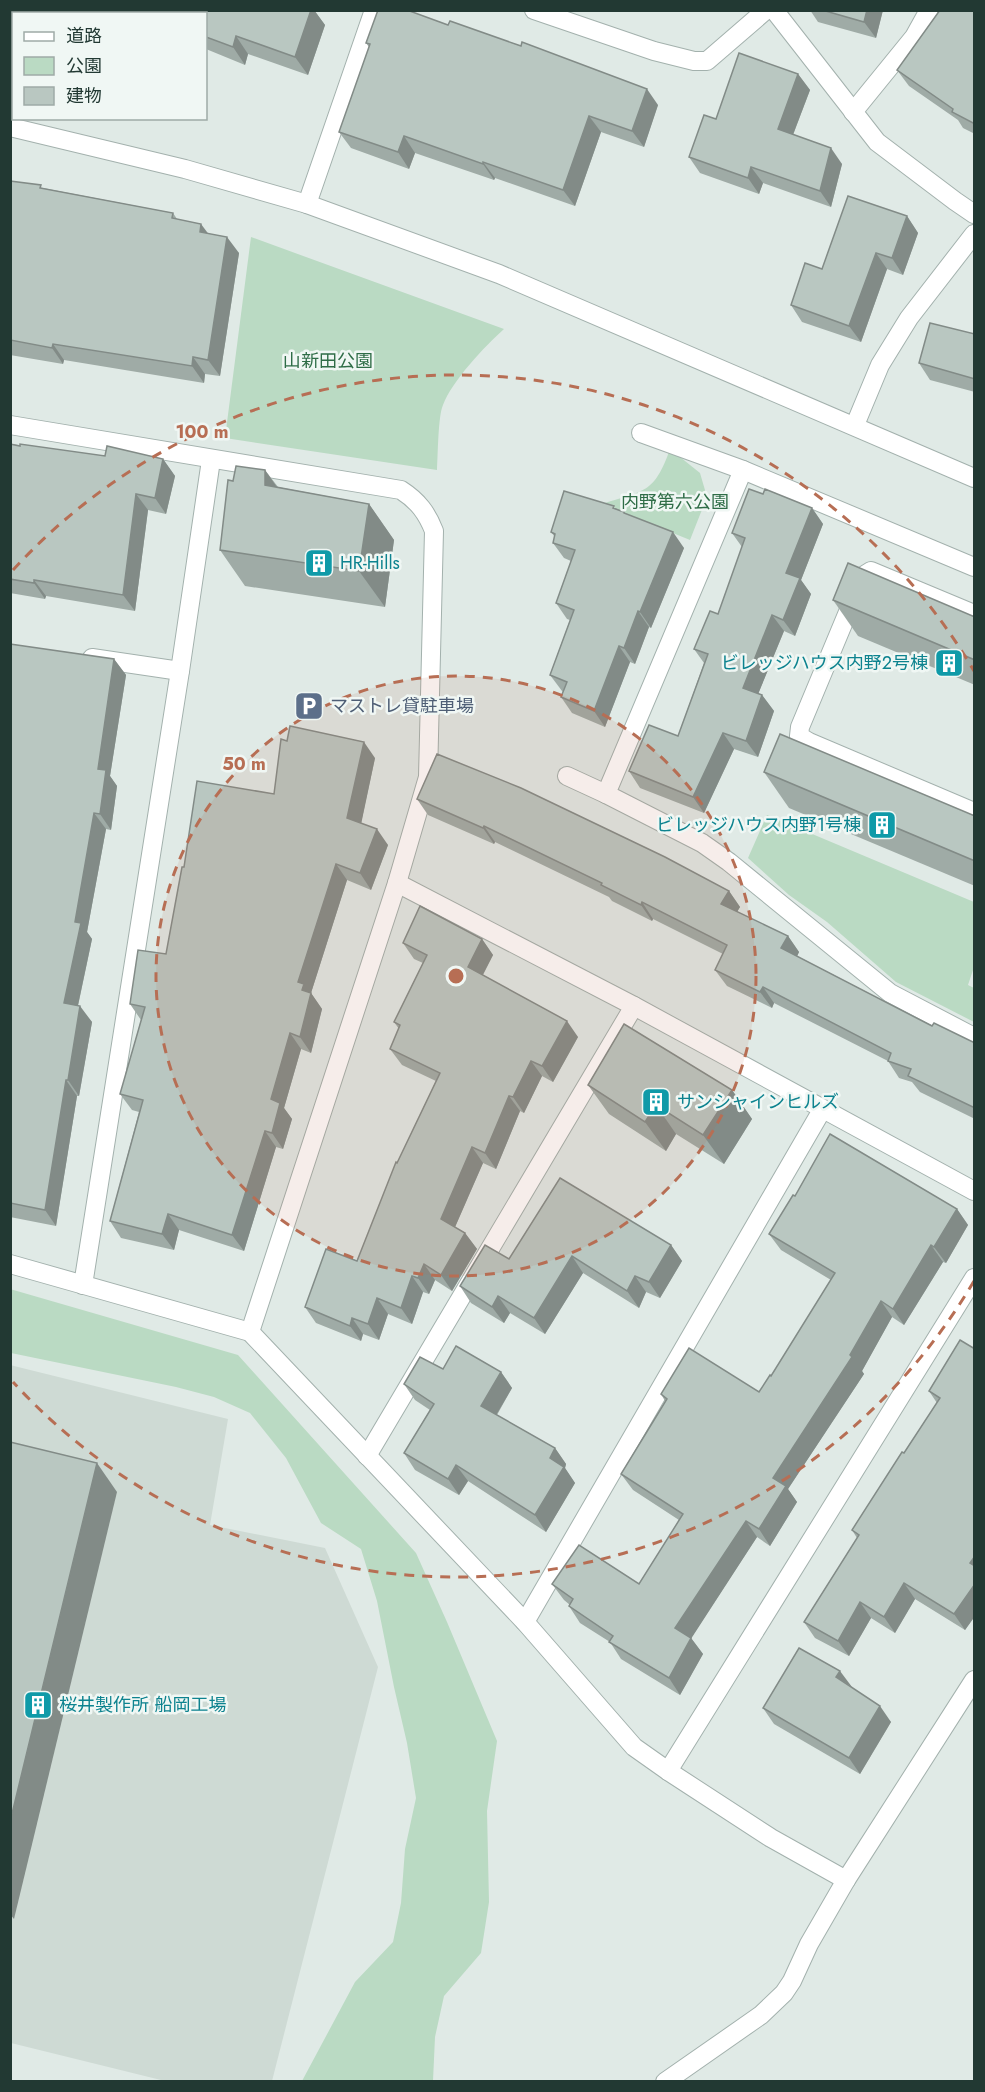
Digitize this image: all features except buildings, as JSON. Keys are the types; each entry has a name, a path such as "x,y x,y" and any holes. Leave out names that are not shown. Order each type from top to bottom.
{"street":[{"path":"307,204 374,10"},
{"path":"534,10 654,51 694,61 707,61 766,10"},
{"path":"774,10 877,142 975,214"},
{"path":"853,112 914,38 929,10"},
{"path":"10,127 163,164 307,204 499,274 975,478"},
{"path":"855,425 880,365 909,318 975,234"},
{"path":"10,425 401,490 414,498 429,518 434,531 428,777 398,883 250,1332"},
{"path":"641,433 743,470 975,567"},
{"path":"83,1285 211,460"},
{"path":"606,794 743,470"},
{"path":"975,614 871,571 863,576 800,727 799,736 808,742 975,812"},
{"path":"78,656 180,671"},
{"path":"567,776 702,843 729,862 890,993 975,1037"},
{"path":"398,883 634,1006 975,1191"},
{"path":"367,1456 634,1006"},
{"path":"525,1622 822,1110"},
{"path":"10,1264 250,1332 525,1622 634,1747 668,1772 771,1838 846,1880"},
{"path":"668,1772 975,1278"},
{"path":"665,2082 761,2015 792,1982 809,1944 846,1880 975,1680"}],"shaded area":[{"path":"10,1365 228,1419 210,1525 325,1548 378,1667 272,2081 165,2081 11,2043"}],"green space":[{"name":"山新田公園","path":"251,237 504,329 470,364 447,396 440,418 437,470 225,438"},
{"name":"内野第六公園","path":"670,449 700,473 707,497 690,540 602,504 646,488 659,475"},
{"path":"767,815 974,902 974,967 968,985 974,988 974,1022 896,982 827,922 789,895 748,858"},
{"path":"10,1289 238,1355 416,1553 497,1741 487,1811 489,1902 481,1953 444,1996 435,2037 433,2081 302,2081 355,1982 393,1942 401,1903 405,1849 416,1798 407,1743 377,1601 361,1549 321,1523 286,1458 250,1413 214,1397 176,1387 11,1353"}],"place":[{"name":"HR-Hills","path":"319,563"},
{"name":"ビレッジハウス内野2号棟","path":"949,663"},
{"name":"マストレ貸駐車場","path":"309,706"},
{"name":"ビレッジハウス内野1号棟","path":"882,825"},
{"name":"サンシャインヒルズ","path":"656,1102"},
{"name":"桜井製作所 船岡工場","path":"38,1705"}]}
